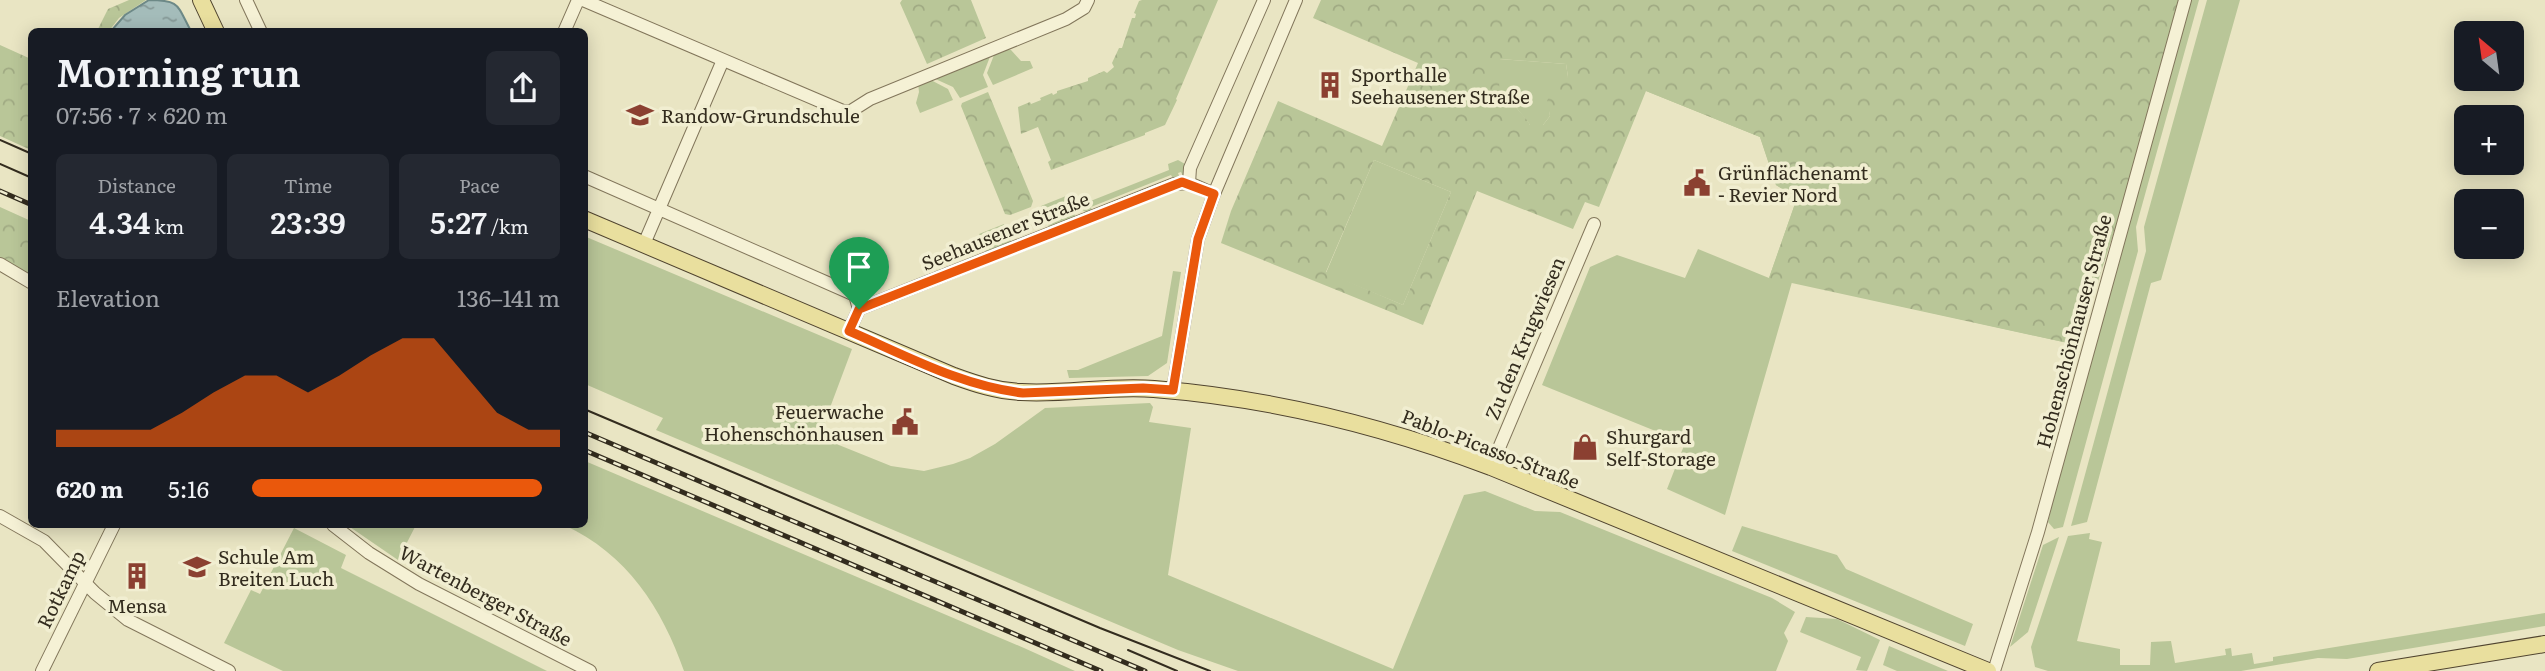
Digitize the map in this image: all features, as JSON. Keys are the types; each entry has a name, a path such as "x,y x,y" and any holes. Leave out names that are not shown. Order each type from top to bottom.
{"main road":[{"path":"201,0 214,28"},
{"name":"Pablo-Picasso-Straße","path":"588,221 954,376 996,389 1023,393 1143,388 1173,390 1325,415 1423,441 1988,671"},
{"path":"2378,671 2545,643"}],"street":[{"path":"246,0 259,28"},
{"path":"566,28 581,0 843,111 851,111 870,99 1076,14 1084,8 1088,0"},
{"path":"1214,194 1189,183 1190,167 1264,0"},
{"path":"1173,390 1198,239 1214,194 1296,0"},
{"name":"Hohenschönhauser Straße","path":"1994,671 2038,531 2185,0"},
{"path":"644,244 723,60"},
{"path":"588,178 855,295 859,309 849,331"},
{"name":"Seehausener Straße","path":"859,309 1174,184 1189,183"},
{"name":"Zu den Krugwiesen","path":"1491,467 1594,224"},
{"path":"0,264 28,281"},
{"path":"0,516 44,541 128,620 229,671"},
{"name":"Rotkamp","path":"42,671 112,528"},
{"name":"Wartenberger Straße","path":"337,528 369,553 419,584 590,671"}],"green space":[{"path":"129,0 146,0 119,18 111,28 98,28 108,9"},
{"path":"902,0 971,0 986,38 927,64 900,3"},
{"path":"1218,0 1165,125 1051,170 1048,162 1051,160 1038,127 1021,134 1018,107 1088,81 1088,78 1104,71 1107,73 1114,67 1112,63 1119,48 1122,48 1139,1"},
{"path":"1321,0 2180,0 2121,211 2077,345 1769,278 1797,198 1776,185 1760,137 1646,91 1599,207 1585,202 1573,229 1477,191 1423,325 1221,243 1231,211 1278,101 1382,146 1418,63 1313,18","holes":["1500,59 1566,64 1568,77 1553,79 1554,86 1547,101 1550,116 1543,125 1530,125 1514,104 1520,92 1519,88 1499,93","1374,160 1451,192 1403,305 1326,272"]},
{"path":"2191,0 2199,0 2136,227 2138,251 2063,527 2054,529 2048,522 2056,486"},
{"path":"2207,0 2240,0 2161,280 2151,283 2087,522 2071,526 2146,251 2144,227"},
{"path":"1644,30 2077,345 1792,282 1725,515 1667,489 1685,443 1542,385 1590,267 1617,255 1685,278 1698,249 1769,278 1797,198 1776,185 1760,137 1646,91"},
{"path":"0,45 28,58 28,149 0,136"},
{"path":"996,50 1011,50 1021,61 1030,61 1033,68 993,85 987,73"},
{"path":"991,54 983,75 988,87 960,98 953,87 931,77"},
{"path":"1499,59 1566,64 1568,77 1552,93 1549,103 1550,116 1543,125 1530,125 1516,107 1514,104 1520,92 1499,93"},
{"path":"927,78 948,89 953,100 920,113 916,103 918,83"},
{"path":"988,92 1033,201 1031,207 1010,215 1005,214 961,106 962,103"},
{"path":"1178,160 1185,164 1183,176 1181,172 1178,173 1180,178 1174,180 1171,175 1091,207 1092,212 1087,213 1081,209 1082,200 1086,197 1088,202 1169,170 1168,164"},
{"path":"1374,160 1451,192 1403,305 1326,273"},
{"path":"1071,194 1068,198 1076,218 1050,229 1041,206"},
{"path":"0,207 28,220 28,275 0,257"},
{"path":"1004,224 1012,244 987,254 979,234"},
{"path":"588,238 852,349 819,437 891,466 924,471 970,458 995,444 1045,408 1150,403 1153,407 1149,422 1191,428 1168,575 1393,669 1464,495 1485,491 1535,511 1560,512 1772,598 1795,612 1784,633 1788,641 1776,671 1238,671 1178,650 656,430 663,418 588,385"},
{"path":"1173,271 1181,272 1167,363 1148,376 1069,378 1067,370 1078,370 1162,336"},
{"path":"588,462 1075,671 684,671 665,626 639,585 624,567 586,537 570,528 588,528"},
{"path":"1742,526 1837,555 1846,569 1973,624 1965,646 1732,551"},
{"path":"294,528 346,555 341,568 547,671 283,671 224,643 251,590 260,594"},
{"path":"351,528 414,528 398,560"},
{"path":"2090,533 2089,539 2102,542 2077,641 2120,649 2120,665 2150,665 2151,642 2171,641 2175,663 2226,655 2225,649 2231,648 2232,656 2252,653 2254,664 2273,661 2273,657 2545,613 2545,626 2347,659 2318,658 2241,671 2048,671 2035,667 2031,647 2068,536"},
{"path":"2059,537 2028,632 2010,647 2043,545"},
{"path":"1806,617 1837,619 1880,640 1867,671 1856,670 1861,657 1800,632"},
{"path":"1889,646 1948,671 1897,671 1883,665"}],"water":[{"path":"149,0 167,1 177,6 189,28 114,28 125,15"}],"tram line":[{"path":"0,140 28,152"},
{"path":"0,164 28,176"},
{"path":"588,411 1100,628 1210,671"},
{"path":"1128,650 1177,671"}],"railway":[{"path":"0,191 28,203"},
{"path":"588,434 1145,671"},
{"path":"588,452 1101,671"}],"place":[{"name":"Sporthalle Seehausener Straße","path":"1330,85"},
{"name":"Randow-Grundschule","path":"640,115"},
{"name":"Grünflächenamt - Revier Nord","path":"1697,183"},
{"name":"Feuerwache Hohenschönhausen","path":"905,422"},
{"name":"Shurgard Self-Storage","path":"1585,447"},
{"name":"Schule Am Breiten Luch","path":"197,567"},
{"name":"Mensa","path":"137,576"}],"route":[{"path":"1189,183 1214,194 1198,239 1173,390 1143,388 1023,393 971,383 849,331 859,309 1174,184 1189,183"}]}
